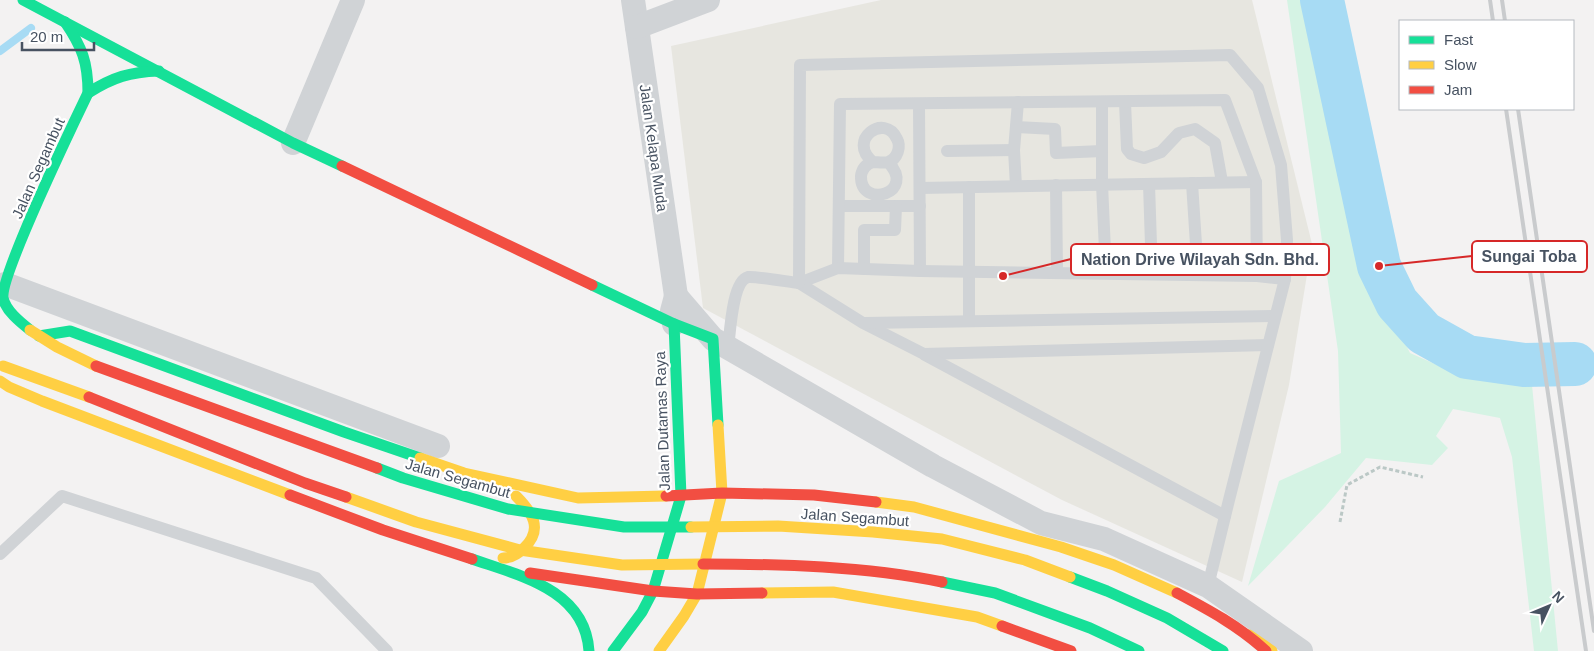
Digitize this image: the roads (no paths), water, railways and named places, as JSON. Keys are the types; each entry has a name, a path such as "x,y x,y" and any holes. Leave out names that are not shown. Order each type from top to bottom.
{"main road":[{"name":"Jalan Segambut","path":"23,0 293,143 720,344"},
{"name":"Jalan Segambut","path":"65,22 81,46 89,70 88,93 46,186 2,292 6,305 17,318 39,336 63,351 96,366 403,478 508,509 624,527 778,526 873,532 942,539 1025,560 1107,592 1167,618 1223,651"},
{"path":"88,93 109,79 132,72 159,71"},
{"name":"Jalan Dutamas Raya","path":"613,651 642,612 653,592 681,496 674,324"},
{"path":"39,336 70,331 344,432 464,473 513,494 526,505 536,523 534,536 528,544 511,558 470,558"},
{"path":"659,651 697,594 722,493 720,344"},
{"path":"0,366 89,397 305,483 416,522 520,550 622,566 754,564 840,569 921,578 995,594 1090,628 1139,651"},
{"path":"0,381 9,387 42,401 306,502 416,542 470,558 550,590 566,602 579,616 588,634 589,651"},
{"path":"464,473 578,498 759,493 814,495 914,507 1061,547 1114,565 1215,613 1272,651"},
{"path":"742,504 759,493"},
{"path":"723,540 724,533 733,514"},
{"path":"724,553 724,560 736,581 748,592"},
{"path":"497,568 653,592 697,594 833,592 977,616 1071,651"},
{"path":"1249,634 1266,651"}],"street":[{"path":"293,143 354,0"},
{"name":"Jalan Kelapa Muda","path":"633,0 676,296 672,311 674,324"},
{"path":"637,27 708,0"},
{"path":"2,292 438,446"},
{"path":"676,296 720,344 933,466 1041,523 1104,540 1208,586 1301,651"}],"lane":[{"path":"798,283 800,65 1230,55 1258,88 1281,165 1287,240 1285,279 1208,586"},
{"path":"838,268 840,104 1224,100 1256,182 1257,276"},
{"path":"1016,186 1014,150 1018,102"},
{"path":"1102,102 1102,184 1106,273"},
{"path":"1125,102 1127,149 1131,154 1144,158 1161,152 1179,132 1195,130 1215,143 1222,182"},
{"path":"919,104 920,271"},
{"path":"1016,127 1055,129 1056,154 1102,151"},
{"path":"872,162 864,153 863,144 870,132 880,128 891,131 898,141 899,147 894,158 888,162 872,162 864,168 861,179 866,190 876,195 882,195 892,189 897,178 893,167 888,162"},
{"path":"840,145 863,144"},
{"path":"899,147 920,146"},
{"path":"947,151 1014,150"},
{"path":"897,178 968,186 1256,182"},
{"path":"839,179 861,179"},
{"path":"1192,183 1198,275"},
{"path":"1149,184 1151,245"},
{"path":"1056,185 1057,272"},
{"path":"968,186 969,321"},
{"path":"839,206 920,206"},
{"path":"864,268 864,230 895,230 896,206"},
{"path":"798,283 838,268 1257,276 1285,279"},
{"path":"720,344 736,290 741,282 748,277 798,283 863,323 1225,516"},
{"path":"863,323 1275,316"},
{"path":"924,354 1268,344"},
{"path":"0,554 62,496 316,578 387,651"}],"waterway":[{"path":"1322,0 1379,266 1397,303 1424,333 1467,357 1524,365 1575,364"},
{"path":"0,51 31,28"}],"railway":[{"path":"1490,0 1493,20"},
{"path":"1502,0 1505,20"},
{"path":"1506,110 1586,651"},
{"path":"1518,110 1594,631"}],"place":[{"name":"Sungai Toba","path":"1379,266"},
{"name":"Nation Drive Wilayah Sdn. Bhd.","path":"1003,276"}]}
